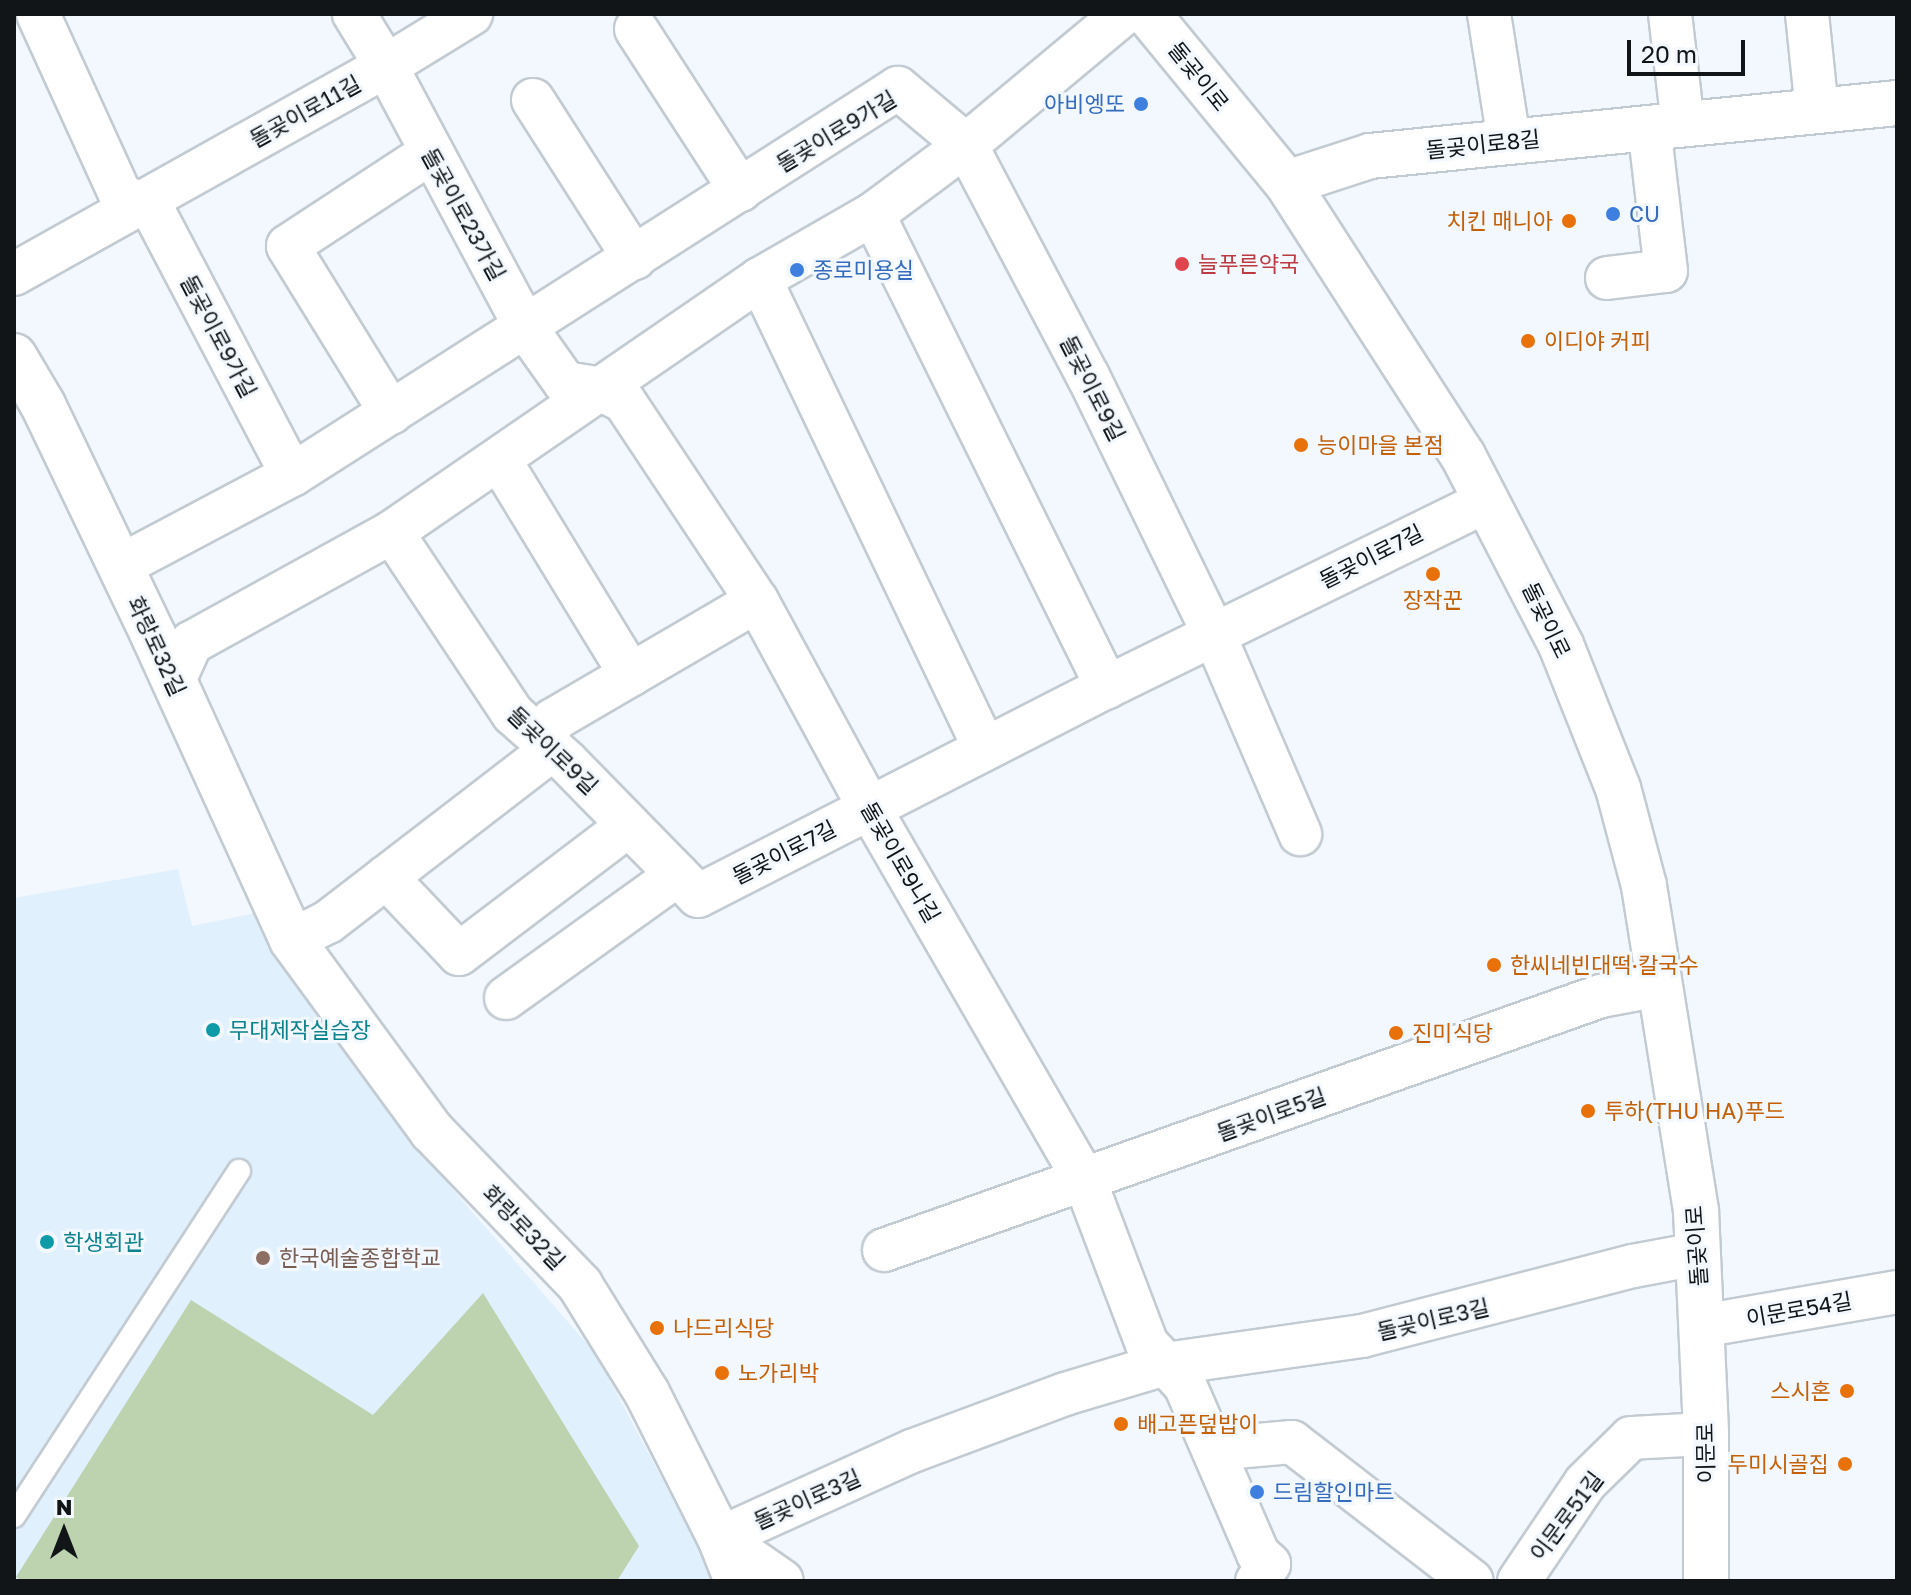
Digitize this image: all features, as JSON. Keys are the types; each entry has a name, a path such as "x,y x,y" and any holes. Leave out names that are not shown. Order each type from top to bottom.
{"street":[{"path":"38,14 120,194 138,205"},
{"name":"돌곶이로23가길","path":"354,14 386,66 526,328 565,383 597,388"},
{"name":"돌곶이로11길","path":"14,274 386,66 471,14"},
{"path":"174,681 191,643 392,532 597,388 760,279 873,214 966,145 1123,14"},
{"name":"돌곶이로","path":"1148,14 1287,183 1463,456 1561,645 1618,788 1644,886 1696,1211 1701,1326"},
{"path":"1489,14 1509,140"},
{"path":"1607,278 1666,271 1670,14"},
{"path":"1807,14 1817,111"},
{"path":"636,29 740,190"},
{"name":"돌곶이로9가길","path":"120,566 292,475 898,88 966,145"},
{"path":"533,100 634,258"},
{"name":"돌곶이로8길","path":"1287,183 1370,156 1897,103"},
{"name":"돌곶이로9길","path":"966,145 1088,376 1214,634"},
{"path":"391,413 288,246 430,153"},
{"name":"돌곶이로9가길","path":"138,205 154,212 292,475"},
{"path":"873,214 1107,687"},
{"path":"760,279 985,749"},
{"name":"화랑로32길","path":"14,356 43,405 120,566 292,940 432,1131 580,1285 647,1393 720,1538 737,1581"},
{"name":"돌곶이로9나길","path":"597,388 624,401 757,601 869,807 1085,1181 1147,1344 1165,1364"},
{"path":"499,459 631,675"},
{"name":"돌곶이로7길","path":"677,875 698,896 1107,687 1486,501"},
{"name":"돌곶이로9길","path":"392,532 513,714 677,875"},
{"path":"292,940 328,922 538,760 553,720 757,601"},
{"path":"1214,634 1300,834"},
{"path":"386,877 459,954 629,825"},
{"path":"506,998 677,875"},
{"name":"돌곶이로5길","path":"884,1250 1601,996 1660,985"},
{"name":"돌곶이로3길","path":"720,1538 912,1451 1065,1394 1165,1364 1362,1336 1633,1266 1698,1254"},
{"name":"이문로54길","path":"1701,1326 1897,1292"},
{"name":"이문로","path":"1701,1326 1706,1434 1706,1581"},
{"path":"1165,1364 1185,1385 1258,1554 1272,1575"},
{"name":"이문로51길","path":"1519,1581 1585,1483 1631,1438 1706,1434"},
{"path":"1213,1449 1292,1442 1472,1581"},
{"name":"화랑로32길","path":"720,1538 782,1581"}],"lane":[{"path":"14,1516 239,1171"}],"shaded area":[{"name":"한국예술종합학교","path":"178,869 192,926 255,913 428,1161 596,1354 716,1581 14,1581 14,898"}],"green space":[{"path":"483,1293 639,1546 617,1581 22,1581 16,1577 191,1300 373,1415"}],"place":[{"name":"아비엥또","path":"1141,104"},
{"name":"CU","path":"1613,214"},
{"name":"치킨 매니아","path":"1569,221"},
{"name":"늘푸른약국","path":"1182,264"},
{"name":"종로미용실","path":"797,270"},
{"name":"이디야 커피","path":"1528,341"},
{"name":"능이마을 본점","path":"1301,445"},
{"name":"장작꾼","path":"1433,574"},
{"name":"한씨네빈대떡·칼국수","path":"1494,965"},
{"name":"무대제작실습장","path":"213,1030"},
{"name":"진미식당","path":"1396,1033"},
{"name":"투하(THU HA)푸드","path":"1588,1111"},
{"name":"학생회관","path":"47,1242"},
{"name":"한국예술종합학교","path":"263,1258"},
{"name":"나드리식당","path":"657,1328"},
{"name":"노가리박","path":"722,1373"},
{"name":"스시혼","path":"1847,1391"},
{"name":"배고픈덮밥이","path":"1121,1424"},
{"name":"두미시골집","path":"1845,1464"},
{"name":"드림할인마트","path":"1257,1492"}]}
